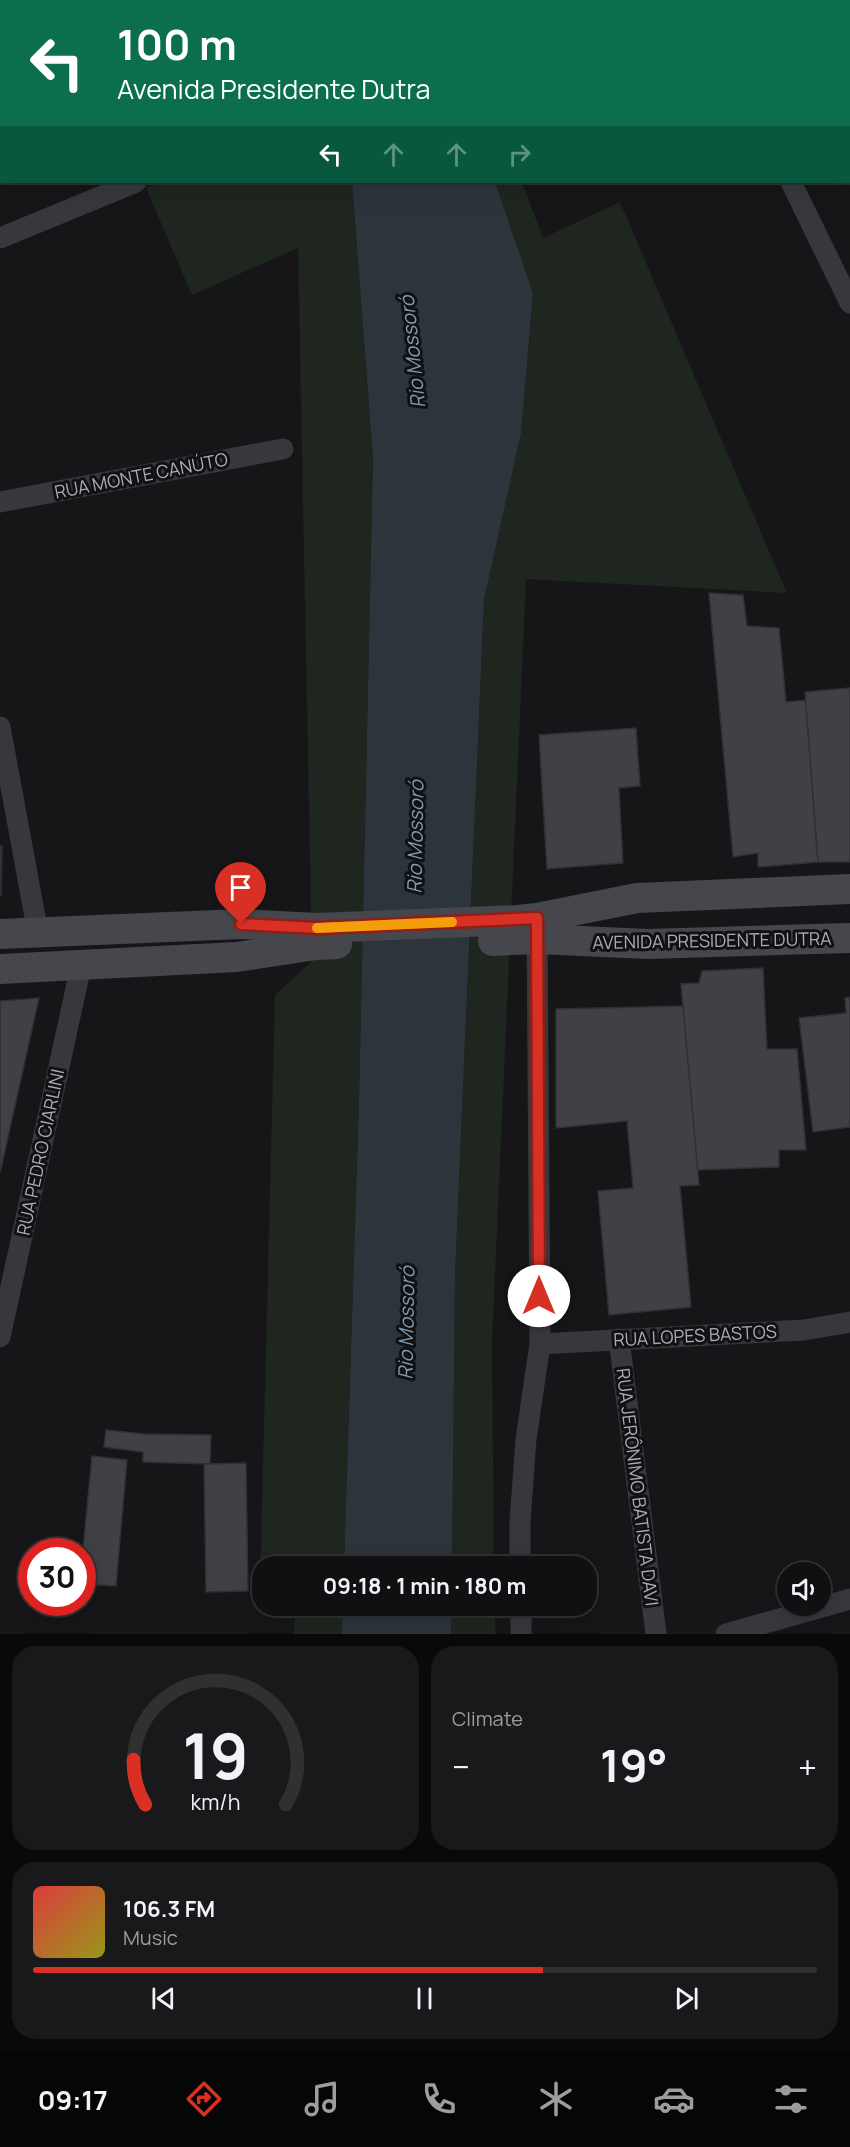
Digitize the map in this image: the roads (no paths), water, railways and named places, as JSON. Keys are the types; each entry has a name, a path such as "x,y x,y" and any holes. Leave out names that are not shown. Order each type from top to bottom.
{"main road":[{"name":"AVENIDA PRESIDENTE DUTRA","path":"527,929 637,898 850,889"},
{"name":"AVENIDA PRESIDENTE DUTRA","path":"0,934 241,924 317,936 527,929 648,945 850,938"},
{"name":"AVENIDA PRESIDENTE DUTRA","path":"0,969 237,957 317,936"}],"street":[{"path":"0,238 134,183"},
{"path":"791,183 850,303"},
{"name":"RUA MONTE CANÚTO","path":"0,502 283,448"},
{"path":"0,727 38,933"},
{"path":"520,1556 519,1522 525,1451 540,1344 527,929"},
{"name":"RUA PEDRO CIARLINI","path":"0,1337 2,1313 81,966"},
{"name":"RUA LOPES BASTOS","path":"540,1344 804,1330 850,1322"},
{"name":"RUA JERÔNIMO BATISTA DAVI","path":"620,1340 656,1634"},
{"path":"726,1634 850,1599"},
{"path":"521,1616 521,1634"}],"water":[{"name":"Rio Mossoró","path":"352,183 495,183 533,293 521,434 484,600 455,1274 452,1556 344,1556 359,1102 373,458"},
{"path":"343,1616 452,1616 451,1634 342,1634"}]}
